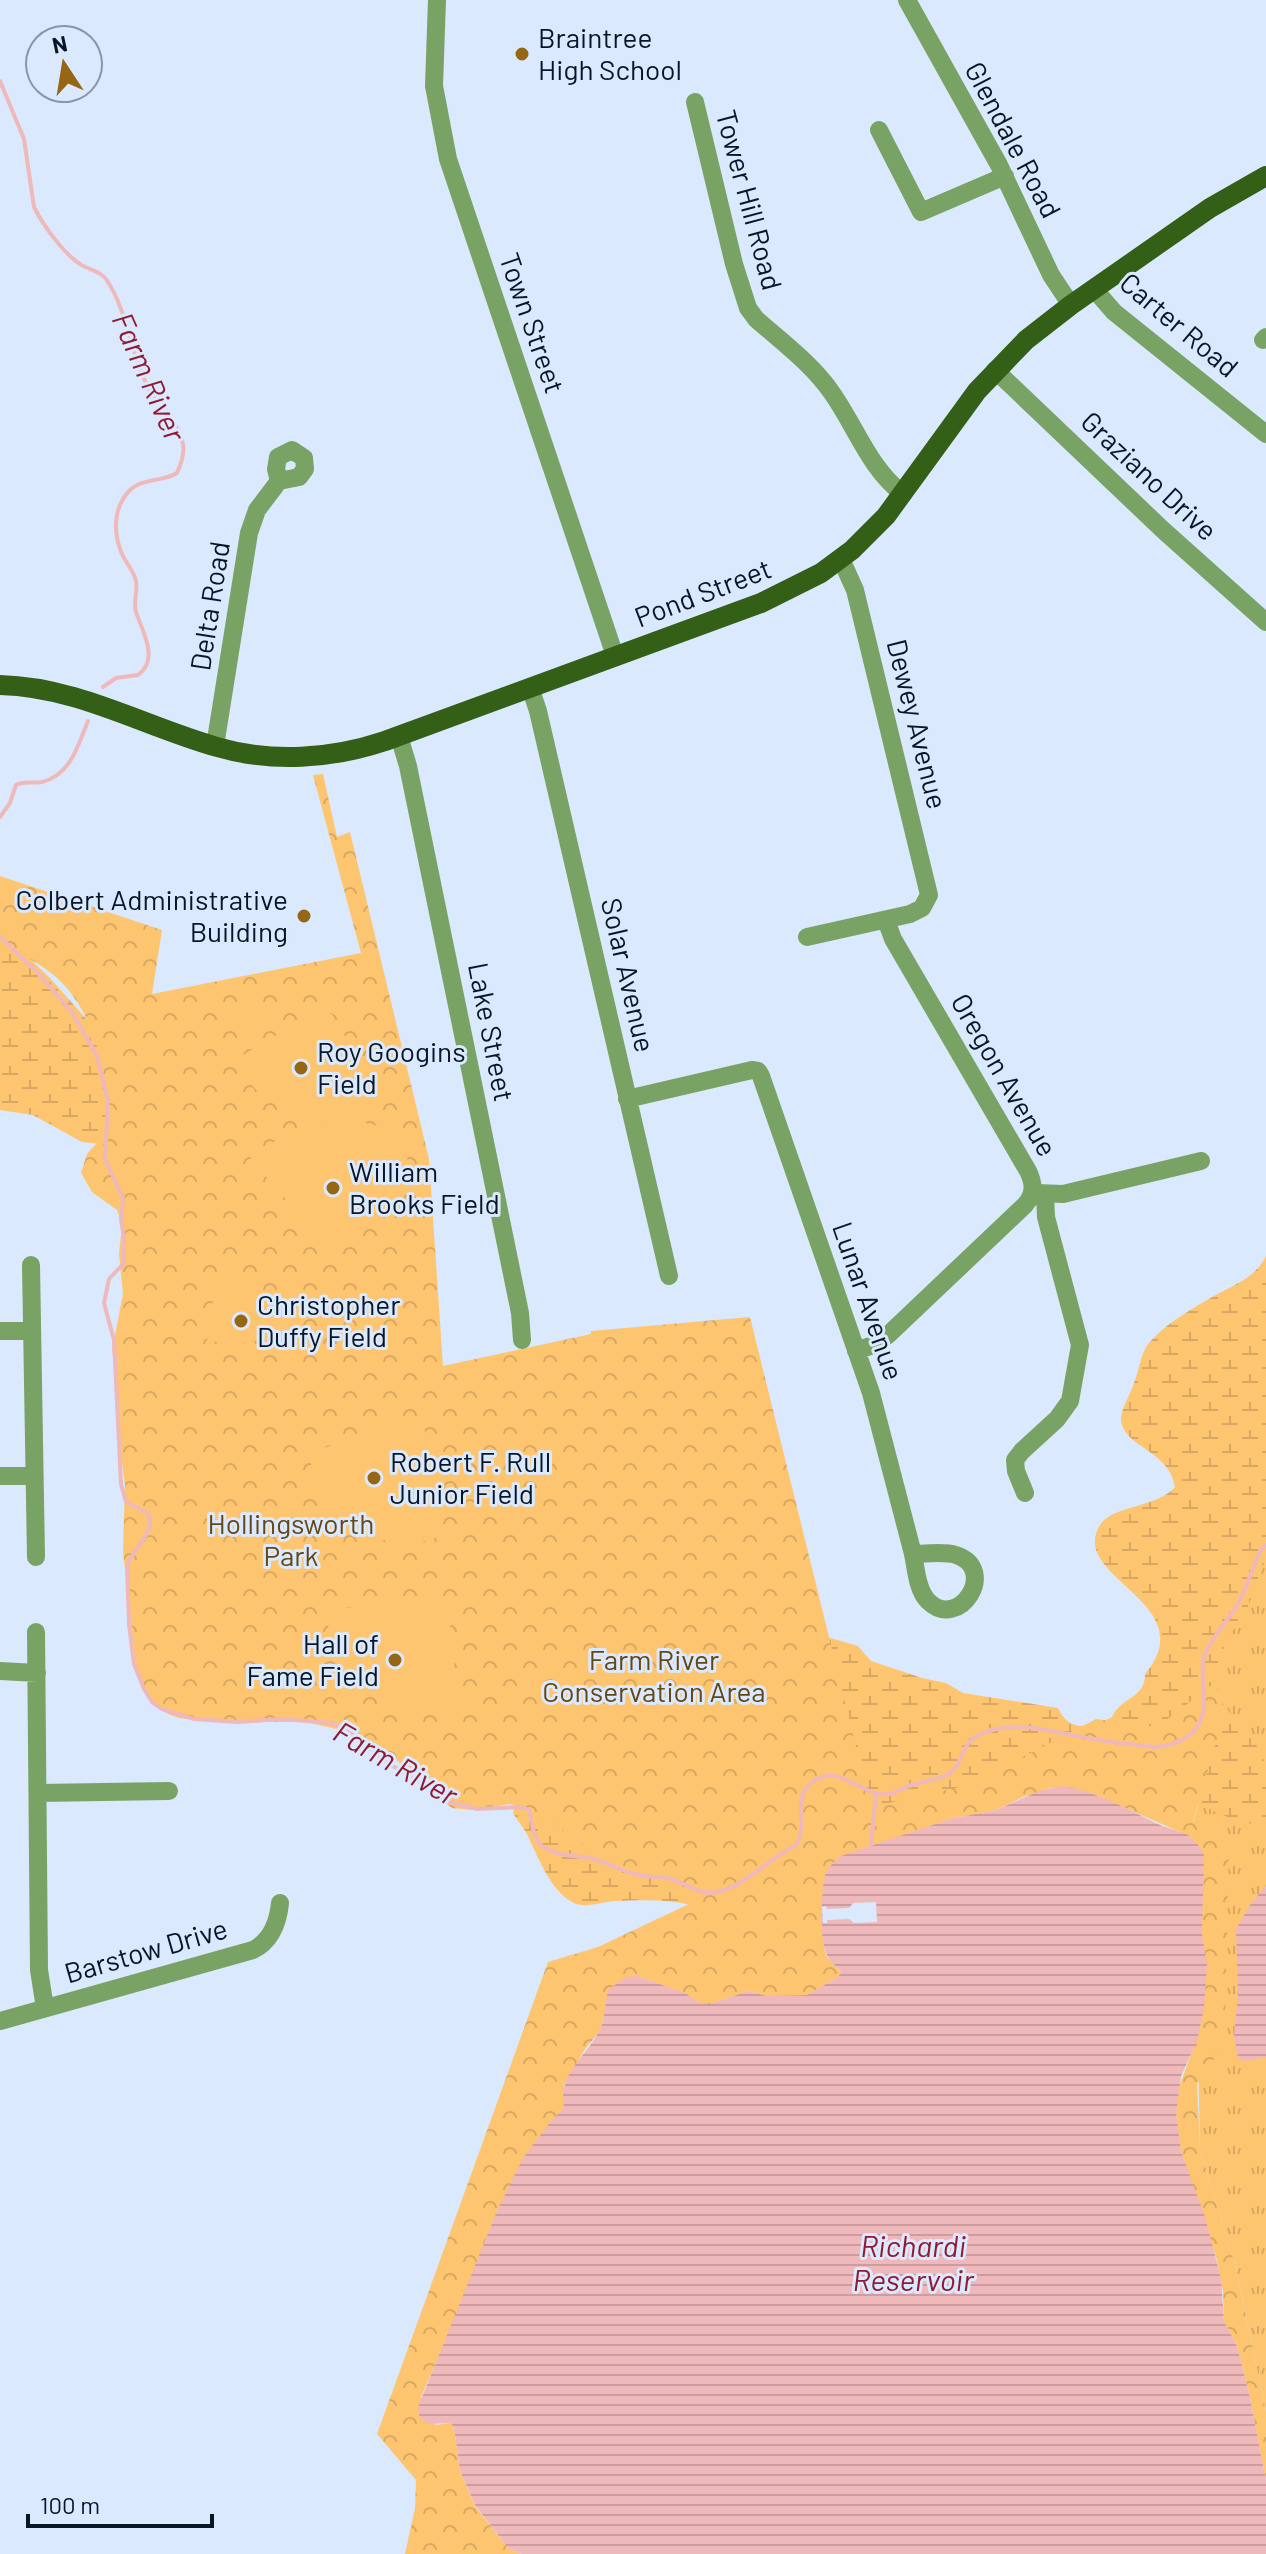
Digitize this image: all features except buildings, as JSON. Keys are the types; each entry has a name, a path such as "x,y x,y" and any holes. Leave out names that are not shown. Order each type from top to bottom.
{"main road":[{"name":"Pond Street","path":"0,676 86,700 215,746 259,755 306,757 360,749 399,736 775,598 841,559 871,532 903,494 969,402 995,370 1026,340 1222,200 1266,176"},
{"path":"0,688 27,686"}],"street":[{"name":"Town Street","path":"437,0 433,74 436,109 448,159 615,656"},
{"name":"Glendale Road","path":"907,0 1005,176 1051,275 1071,305"},
{"name":"Tower Hill Road","path":"695,102 748,308 819,377 837,400 879,471 903,494"},
{"path":"879,130 921,212 1005,176"},
{"name":"Carter Road","path":"1094,289 1114,312 1266,434"},
{"name":"Graziano Drive","path":"995,370 1163,530 1266,622"},
{"name":"Delta Road","path":"215,746 249,533 257,510 279,481"},
{"name":"Dewey Avenue","path":"841,559 855,590 929,889 925,904 910,914 886,920"},
{"name":"Solar Avenue","path":"530,687 669,1276"},
{"name":"Lake Street","path":"399,736 408,766 520,1313 522,1340"},
{"path":"807,937 886,920"},
{"name":"Oregon Avenue","path":"886,920 893,939 1039,1193 1063,1194 1201,1161"},
{"name":"Lunar Avenue","path":"627,1099 758,1071 874,1405 913,1554"},
{"path":"856,1351 888,1335 1039,1193 1080,1345 1074,1388 1066,1408 1015,1460 1025,1493"},
{"path":"31,1265 36,1557"},
{"path":"0,1331 32,1331"},
{"path":"0,1476 34,1476"},
{"path":"36,1632 39,1970 45,2008"},
{"path":"0,1671 37,1673"},
{"path":"38,1793 169,1791"},
{"name":"Barstow Drive","path":"0,2021 253,1950 271,1935 280,1903"}],"green space":[{"path":"323,774 337,837 350,832 429,1159 443,1366 591,1334 591,1331 750,1317 871,1807 969,1785 1096,1719 1157,1727 1217,1681 1219,1732 1193,1822 1229,1843 1225,2020 1210,2072 1197,2083 1200,2149 1236,2268 1266,2411 1266,2481 1237,2346 1224,2321 1217,2260 1181,2151 1178,2133 1178,2090 1201,2027 1207,1964 1202,1935 1204,1863 1187,1835 1091,1793 1051,1788 996,1810 950,1819 841,1857 827,1876 823,1911 824,1948 827,1957 841,1972 838,1977 807,1995 767,1996 748,1991 702,2004 684,1993 637,1976 603,2019 600,2031 585,2049 564,2085 564,2108 551,2121 497,2211 421,2397 436,2425 450,2423 454,2427 460,2471 475,2506 508,2548 522,2554 405,2554 415,2508 416,2480 377,2434 548,1962 598,1947 708,1895 679,1881 633,1876 614,1868 532,1810 510,1804 472,1810 452,1808 431,1793 391,1755 336,1729 306,1722 179,1718 151,1701 143,1690 136,1668 123,1551 125,1485 117,1428 117,1380 112,1350 123,1294 119,1254 122,1224 117,1210 92,1192 81,1173 87,1154 108,1130 102,1068 91,1028 70,992 56,977 0,939 0,876 162,930 152,994 361,953 313,775"},
{"path":"0,930 50,978 88,1021 96,1036 103,1053 115,1133 100,1144 82,1142 33,1115 0,1110"},
{"path":"276,1005 281,1026 238,1035 233,1014"},
{"name":"Roy Googins Field","path":"319,1010 332,1014 382,1100 341,1116 299,1114 262,1095 247,1079 235,1060"},
{"name":"William Brooks Field","path":"347,1119 378,1126 414,1148 351,1246 337,1247 311,1228 250,1158 295,1131"},
{"path":"1266,1256 1266,1558 1244,1617 1230,1634 1217,1671 1222,1703 1259,1749 1266,1765 1264,1825 1233,1819 1083,1759 691,1905 643,1900 582,1905 572,1902 557,1889 513,1813 515,1803 827,1637 858,1646 871,1661 946,1683 963,1693 1058,1708 1074,1725 1089,1726 1112,1717 1141,1688 1159,1649 1159,1628 1148,1609 1102,1561 1095,1544 1100,1525 1106,1518 1158,1499 1175,1487 1164,1464 1123,1428 1123,1409 1149,1343 1180,1317 1250,1276"},
{"name":"Christopher Duffy Field","path":"234,1281 284,1311 275,1328 262,1338 244,1344 215,1342 197,1335 223,1282"},
{"name":"Robert F. Rull Junior Field","path":"414,1420 424,1427 432,1468 436,1538 397,1543 356,1528 333,1508 318,1485 308,1454 377,1428"},
{"path":"1266,1545 1266,2411 1236,2268 1200,2149 1193,1823 1219,1732 1216,1635"},
{"name":"Hall of Fame Field","path":"438,1594 448,1603 459,1710 411,1716 394,1710 331,1654 327,1611"}],"water":[{"name":"Richardi Reservoir","path":"1063,1786 1100,1797 1188,1835 1204,1855 1202,1935 1207,1964 1204,2009 1197,2041 1181,2076 1176,2113 1181,2151 1205,2217 1221,2278 1224,2321 1237,2346 1250,2398 1266,2481 1266,2554 522,2554 508,2548 475,2505 460,2471 454,2427 450,2423 427,2424 419,2415 418,2407 497,2211 523,2158 564,2108 565,2085 601,2026 609,1989 626,1977 637,1976 685,1993 702,2004 748,1991 767,1996 807,1995 838,1977 841,1972 826,1953 822,1915 825,1876 841,1856 950,1819 996,1810 1039,1791"},
{"path":"1266,1885 1266,2057 1245,2061 1238,2058 1234,2035 1238,1995 1236,1929"}],"pier":[{"path":"876,1902 877,1922 854,1923 849,1919 823,1923 822,1907 849,1908 853,1903"}],"waterway":[{"name":"Farm River","path":"0,81 24,139 34,207 67,253 106,279 119,305 148,387 173,421 183,444 177,473 135,486 120,504 116,520 117,538 136,581 135,608 149,653 148,661 138,675 116,678 103,687"},
{"name":"Farm River","path":"0,817 10,803 16,785 42,782 67,766 88,721"},
{"name":"Farm River","path":"0,937 37,972 72,1012 97,1056 108,1101 105,1159 123,1198 124,1263 109,1279 104,1303 114,1340 121,1484 126,1502 148,1513 150,1521 147,1534 127,1567 129,1624 134,1664 152,1702 162,1709 194,1719 238,1722 281,1719 332,1723 363,1739 381,1759 445,1801 477,1809 521,1807 529,1810 538,1842 553,1852 594,1859 625,1871 671,1879 711,1893 739,1883 796,1845 800,1838 802,1797 805,1789 821,1777 841,1778 880,1794 892,1793 948,1774 974,1738 1001,1728 1030,1728 1154,1747 1183,1739 1193,1732 1201,1719 1205,1654 1239,1602 1260,1551 1266,1545"},
{"path":"871,1845 876,1794"}],"place":[{"name":"Braintree High School","path":"522,54"},
{"name":"Colbert Administrative Building","path":"304,916"},
{"name":"Roy Googins Field","path":"301,1068"},
{"name":"William Brooks Field","path":"333,1188"},
{"name":"Christopher Duffy Field","path":"241,1321"},
{"name":"Robert F. Rull Junior Field","path":"374,1478"},
{"name":"Hall of Fame Field","path":"395,1660"}],"park label":[{"name":"Hollingsworth Park","path":"291,1540"},
{"name":"Farm River Conservation Area","path":"654,1676"}]}
